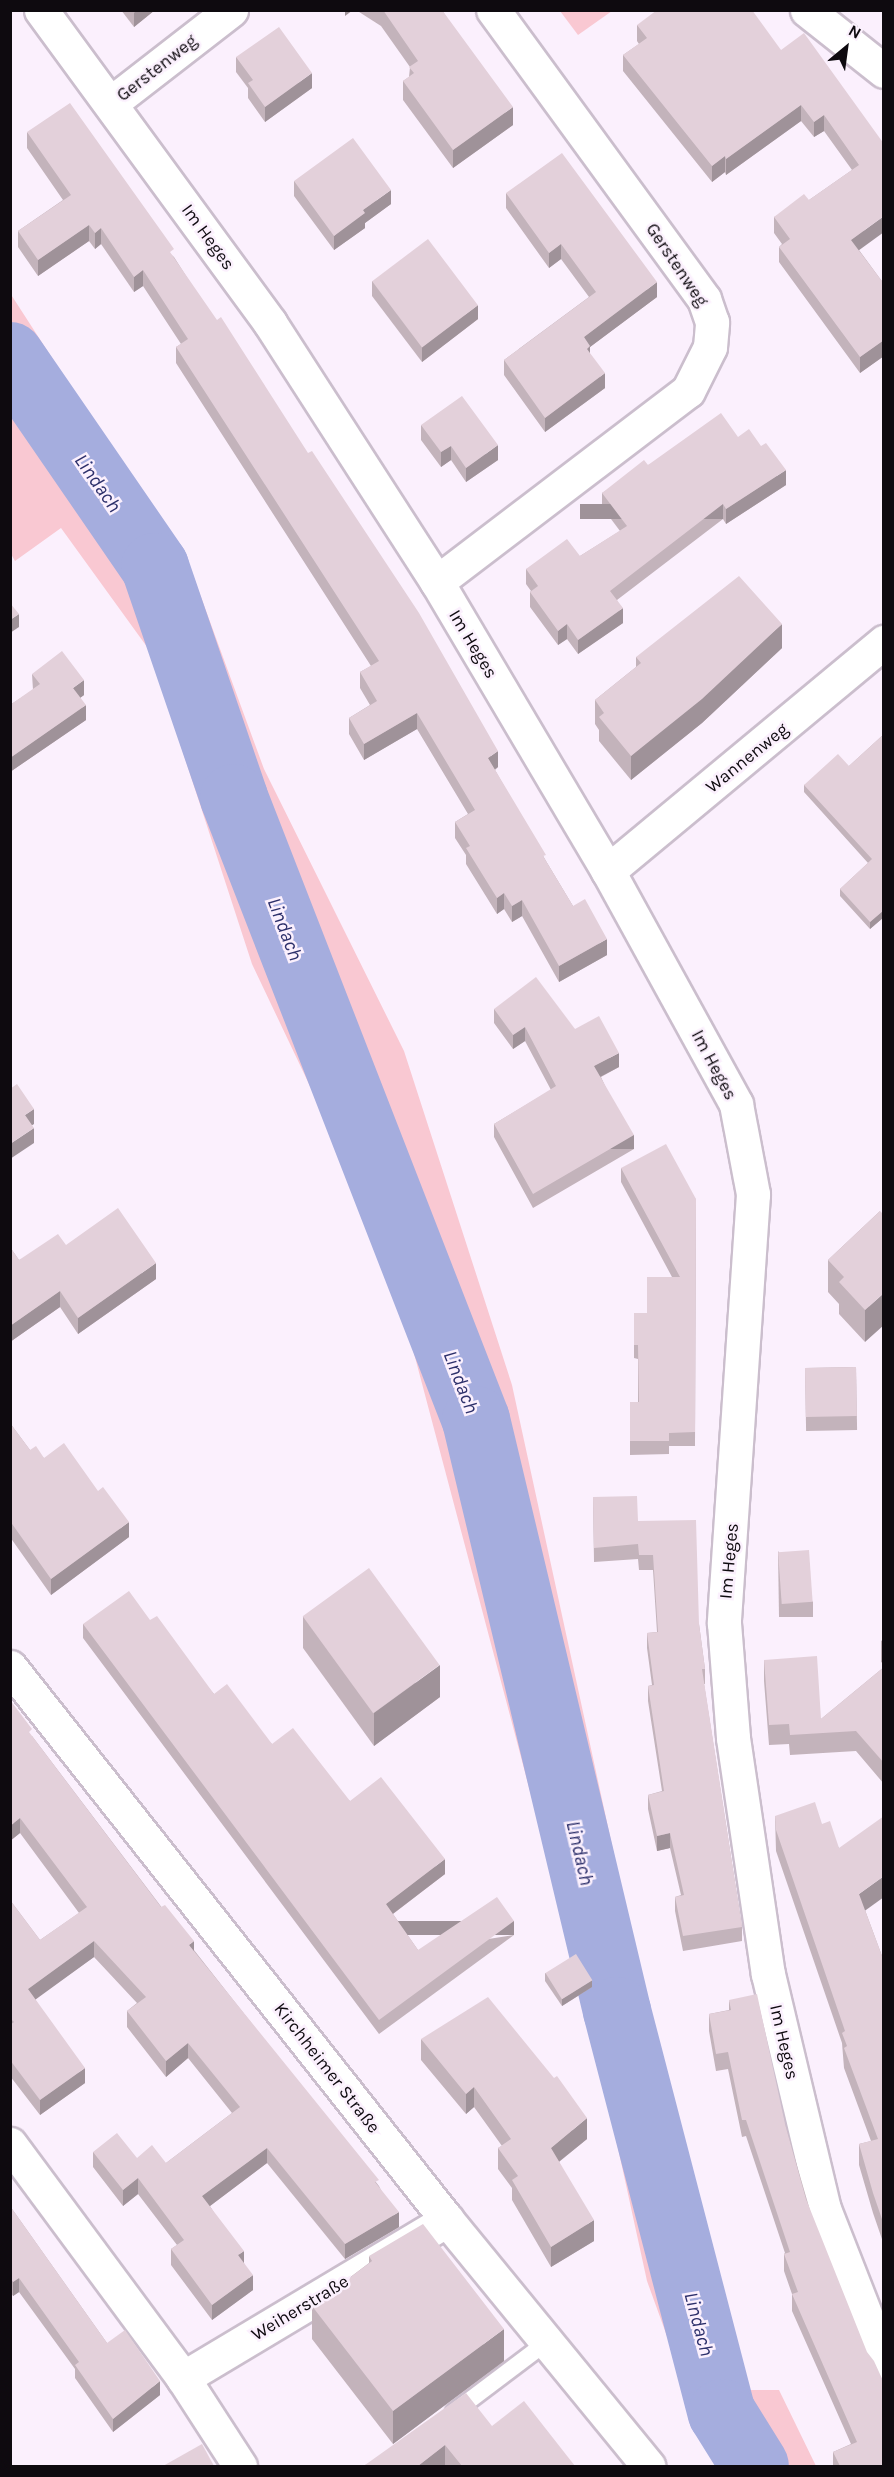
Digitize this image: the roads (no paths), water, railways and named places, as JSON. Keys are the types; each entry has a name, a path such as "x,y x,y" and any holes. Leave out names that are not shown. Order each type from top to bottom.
{"street":[{"name":"Im Heges","path":"41,10 270,323 437,582 608,871 736,1104 750,1168 753,1206 724,1623 733,1738 768,1974 813,2164 824,2209 884,2362"},
{"name":"Gerstenweg","path":"111,103 231,10"},
{"name":"Gerstenweg","path":"437,582 688,391 710,347 712,322 704,299 493,10"},
{"path":"807,10 884,71"},
{"name":"Wannenweg","path":"608,871 884,642"},
{"name":"Kirchheimer Straße","path":"10,1667 447,2220 648,2466"},
{"path":"10,2144 183,2378 240,2466"},
{"name":"Weiherstraße","path":"183,2378 447,2220"}],"lane":[{"path":"436,2425 547,2342"}],"waterway":[{"name":"Lindach","path":"10,356 155,567 234,798 476,1420 617,2011 722,2413 755,2466"}]}
